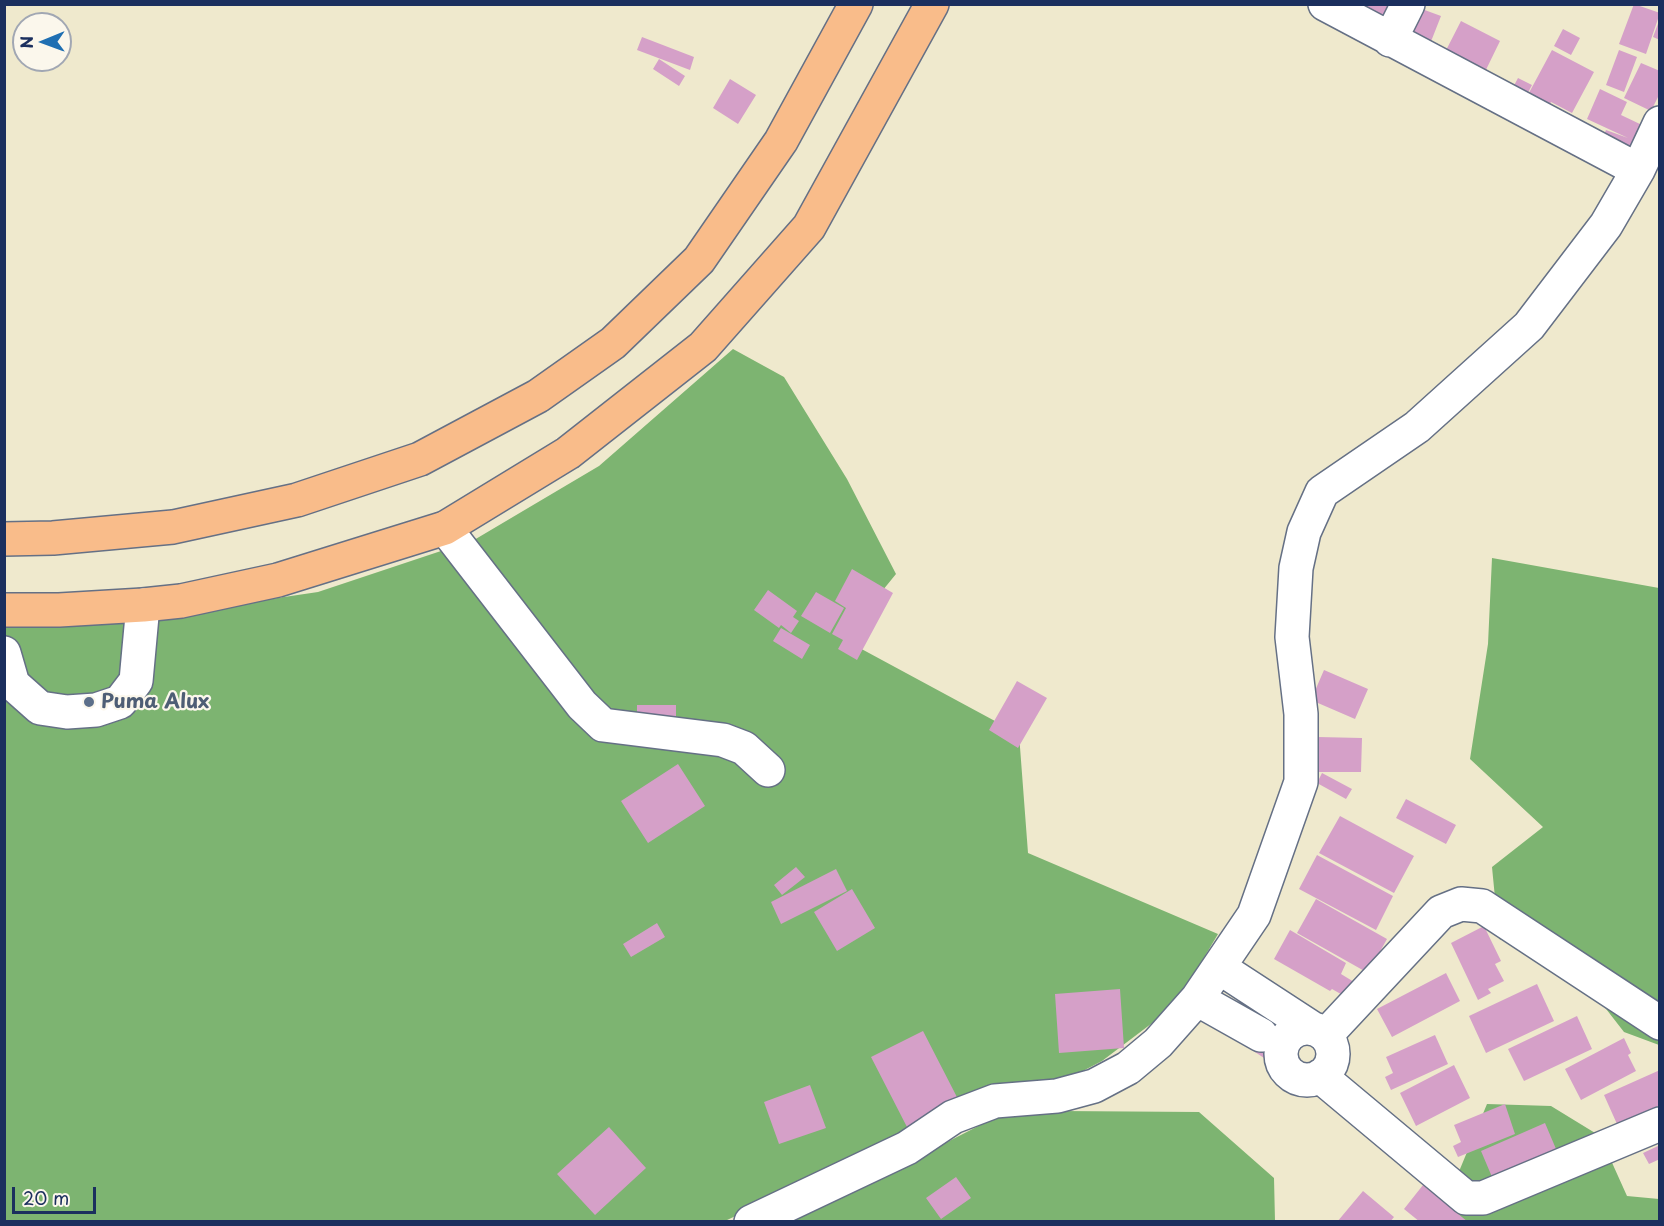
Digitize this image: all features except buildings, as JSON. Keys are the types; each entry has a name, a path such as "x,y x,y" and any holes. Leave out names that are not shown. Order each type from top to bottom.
{"highway":[{"path":"4,538 53,538 173,527 297,500 420,459 538,396 613,343 699,260 781,141 856,4"},
{"path":"4,610 59,610 181,601 278,580 445,528 568,453 703,347 809,227 932,4"}],"street":[{"path":"1326,4 1638,170"},
{"path":"1390,40 1408,4"},
{"path":"751,1221 907,1148 953,1116 995,1101 1056,1096 1094,1086 1128,1068 1158,1043 1197,999 1254,915 1301,782 1300,714 1292,637 1296,568 1304,532 1322,492 1417,427 1529,326 1606,225 1638,170 1659,123"},
{"path":"445,528 582,705 603,725 723,740 744,748 768,770"},
{"path":"4,653 13,684 40,708 67,711 96,710 120,702 136,681 143,605"},
{"path":"1272,1041 1294,1032 1319,1032 1441,912 1461,904 1482,906 1659,1023"},
{"path":"1197,999 1272,1041 1291,1075 1305,1080 1320,1076 1330,1064 1332,1049 1319,1032 1220,968"},
{"path":"1320,1076 1466,1198 1483,1198 1659,1124"}],"green space":[{"path":"733,349 784,377 847,479 896,574 843,639 1019,734 1028,853 1218,934 1176,1005 1102,1061 1052,1087 904,1136 725,1221 5,1222 5,621 122,621 318,592 474,540 599,466"},
{"path":"1492,558 1659,588 1659,1045 1624,1032 1568,960 1499,939 1492,867 1543,827 1470,759 1488,644"},
{"path":"1487,1104 1551,1106 1600,1136 1627,1196 1659,1199 1659,1221 1438,1222"},
{"path":"1059,1111 1199,1112 1274,1178 1275,1221 791,1222 998,1116"}],"place":[{"name":"Puma Alux","path":"89,702"}]}
